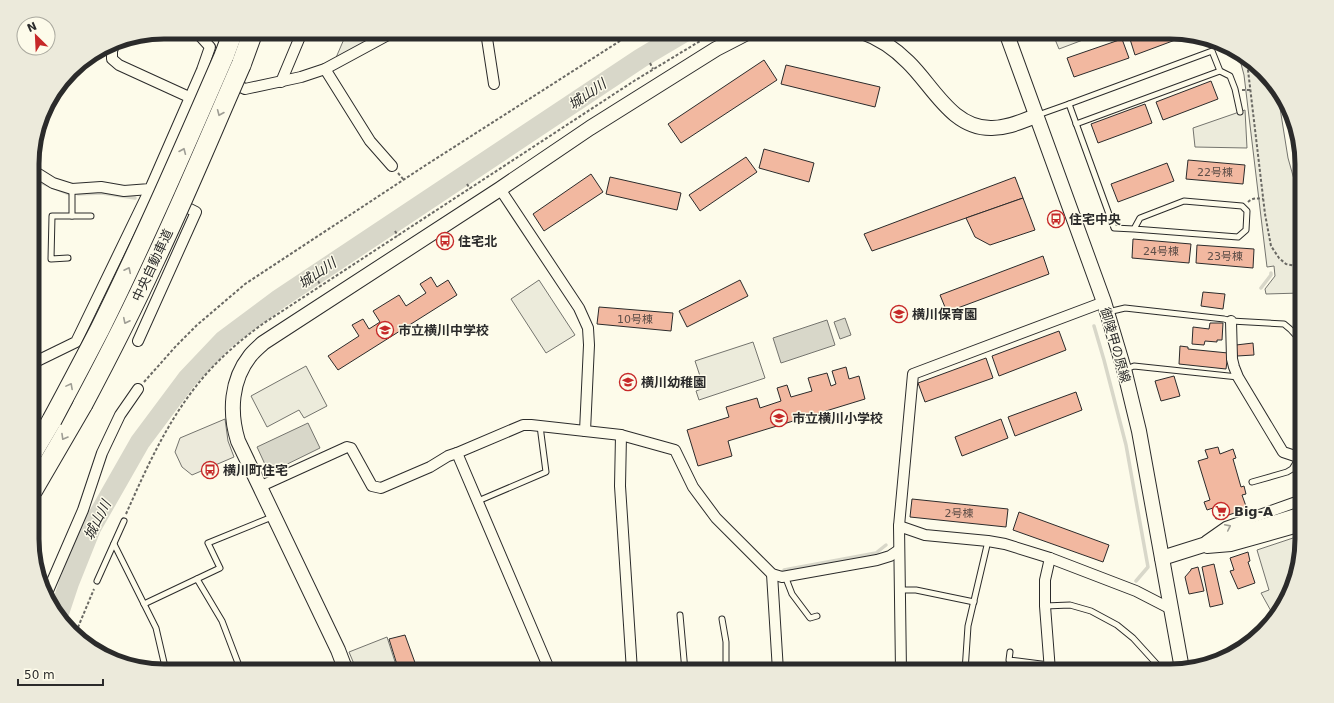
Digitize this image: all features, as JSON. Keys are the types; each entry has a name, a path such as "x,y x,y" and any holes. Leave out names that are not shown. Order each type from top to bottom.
{"highway":[{"name":"中央自動車道","path":"39,442 100,329 178,161 230,39"},
{"name":"中央自動車道","path":"39,480 83,404 118,338 196,170 250,39"}],"street":[{"path":"39,357 76,342 150,190 202,70 210,47 203,39"},
{"path":"281,82 299,39"},
{"path":"202,70 245,88 281,82 325,69 376,39"},
{"path":"487,39 494,84"},
{"path":"343,664 338,650 259,487 238,441 234,428 233,402 238,378 250,355 263,343 500,189 590,128 734,39"},
{"path":"878,39 908,62 955,115 966,122 986,128 1004,127 1036,116"},
{"name":"御陵甲の原線","path":"1008,39 1106,307 1124,369 1139,431 1181,664"},
{"path":"112,51 112,60 119,65 189,97"},
{"path":"325,69 370,141 392,166"},
{"path":"39,176 72,189 101,187 124,191 150,190 196,212 138,341"},
{"path":"500,189 579,308 588,328 589,345 585,431"},
{"path":"901,664 899,526 913,374 1106,307"},
{"path":"1231,322 1232,359 1238,377 1283,452 1295,456"},
{"path":"50,588 83,510 102,453 120,415 138,389"},
{"path":"259,487 347,446 351,448 372,486 381,488 430,467 448,456 523,425 540,425 621,435 675,450 693,487 716,518 772,574 782,577 877,560 890,556 899,550"},
{"path":"621,435 620,486 632,664"},
{"path":"457,453 547,664"},
{"path":"1196,548 1226,527 1295,502"},
{"path":"1162,558 1295,516"},
{"path":"899,526 925,535 1005,544 1050,558 1136,591 1171,609"},
{"path":"1196,548 1231,546 1295,528"},
{"path":"1050,558 1045,580 1045,606 1050,664"},
{"path":"772,574 778,664"}],"lane":[{"path":"1036,116 1212,51 1220,71 1230,76 1235,89 1240,112"},
{"path":"1076,124 1220,71"},
{"path":"1069,104 1114,228 1238,237 1246,230 1246,211 1242,206 1184,201 1140,218 1134,229"},
{"path":"72,189 72,216"},
{"path":"68,258 51,259 52,216 91,216"},
{"path":"1106,307 1125,308 1231,322 1284,324 1295,334"},
{"path":"1124,369 1134,366 1238,377"},
{"path":"478,500 546,472 540,425"},
{"path":"1252,482 1287,472 1292,469 1295,464"},
{"path":"144,604 220,568 208,543 273,516"},
{"path":"97,581 124,521"},
{"path":"965,664 968,626 988,541"},
{"path":"114,544 156,628 164,664"},
{"path":"785,576 792,594 810,618 817,616"},
{"path":"197,579 222,621 238,664"},
{"path":"900,590 916,590 974,602"},
{"path":"1045,606 1070,605 1091,611 1117,625 1133,638 1157,664"},
{"path":"680,615 684,664"},
{"path":"722,619 726,642 726,664"},
{"path":"1010,652 1009,660 1030,664"}],"path":[{"path":"138,389 155,368 192,330 220,304 245,284 426,165 623,39"},
{"path":"650,63 653,69"},
{"path":"1247,66 1269,239 1274,252 1286,264 1295,266"},
{"path":"467,184 470,189"},
{"path":"1244,208 1251,200 1258,198 1263,199"},
{"path":"395,231 398,236"},
{"path":"318,281 321,286"},
{"path":"77,628 97,581"}],"shaded area":[{"path":"344,39 374,39 335,60"},
{"path":"1055,39 1085,39 1059,49"},
{"path":"1240,61 1258,76 1269,88 1280,108 1288,158 1295,183 1295,293 1266,294 1265,289 1275,276 1274,266 1267,267 1244,75"},
{"path":"1245,110 1247,148 1195,147 1193,128"},
{"path":"539,280 575,335 546,353 511,299"},
{"path":"845,318 851,335 840,339 834,322"},
{"path":"827,320 835,345 781,363 773,338"},
{"path":"753,342 765,378 699,400 696,391 704,388 695,361"},
{"path":"306,366 327,406 304,418 299,410 267,427 251,396"},
{"path":"225,419 228,441 234,457 192,475 182,467 175,452 180,438"},
{"path":"308,423 320,448 269,473 257,447"},
{"path":"1295,537 1291,571 1282,594 1271,611 1261,593 1269,590 1257,550"},
{"path":"387,637 396,664 354,664 349,652"}],"building":[{"path":"1122,39 1129,58 1074,77 1067,58"},
{"path":"1130,39 1177,39 1135,55"},
{"path":"764,60 777,80 681,143 668,124"},
{"path":"786,65 880,87 875,107 781,84"},
{"path":"1211,81 1218,99 1163,120 1156,102"},
{"path":"1145,104 1152,123 1098,143 1091,124"},
{"path":"764,149 814,163 809,182 759,168"},
{"path":"746,157 757,172 700,211 689,195"},
{"path":"1188,160 1245,165 1243,184 1186,179"},
{"path":"1167,163 1174,181 1118,202 1111,184"},
{"path":"591,174 603,192 544,231 533,214"},
{"path":"610,177 681,193 677,210 606,194"},
{"path":"1015,177 1023,198 872,251 864,234"},
{"path":"1023,198 1035,230 990,245 975,237 966,218"},
{"path":"1133,239 1191,244 1189,263 1132,258"},
{"path":"1197,245 1254,249 1253,268 1196,263"},
{"path":"1043,256 1049,274 947,312 940,295"},
{"path":"431,277 437,287 448,280 457,295 338,370 328,356 359,336 352,325 363,319 369,329 380,322 373,311 399,295 406,306 426,293 420,284"},
{"path":"740,280 748,296 687,327 679,311"},
{"path":"1203,292 1225,294 1223,309 1201,306"},
{"path":"599,307 673,313 671,331 597,324"},
{"path":"1210,323 1223,323 1222,340 1217,340 1217,342 1205,341 1204,345 1192,344 1193,327 1209,329"},
{"path":"1059,331 1066,350 999,376 992,356"},
{"path":"1253,343 1254,355 1237,356 1236,345"},
{"path":"1180,346 1188,347 1188,349 1228,353 1226,369 1179,364"},
{"path":"986,358 993,378 925,402 918,383"},
{"path":"846,367 849,379 859,376 865,399 728,441 732,456 698,466 687,430 729,417 726,407 757,398 760,408 781,401 777,388 787,385 791,397 812,391 808,378 827,373 831,386 836,384 832,371"},
{"path":"1174,376 1180,396 1161,401 1155,381"},
{"path":"1076,392 1082,410 1015,436 1008,417"},
{"path":"1001,419 1008,438 962,456 955,437"},
{"path":"1218,447 1220,454 1233,449 1236,458 1233,459 1241,487 1244,486 1246,494 1242,495 1247,509 1216,519 1213,508 1207,510 1204,502 1210,500 1198,461 1208,458 1205,450"},
{"path":"912,499 1008,509 1006,527 910,517"},
{"path":"1019,512 1109,545 1103,562 1013,530"},
{"path":"1248,552 1250,561 1248,562 1255,583 1238,589 1230,571 1234,570 1230,558"},
{"path":"1214,564 1223,604 1210,607 1202,567"},
{"path":"1198,567 1204,591 1189,594 1185,577 1191,569"},
{"path":"405,635 415,664 397,664 389,639"}],"waterway":[{"name":"城山川","path":"60,609 91,528 140,442 187,379 224,340 279,299 641,58 673,39"},
{"path":"40,182 69,194"},
{"path":"78,194 102,193 135,198"},
{"path":"1261,288 1271,273"},
{"path":"1094,326 1126,445 1148,567 1136,581"},
{"path":"784,570 876,553 886,545"}],"place":[{"name":"住宅中央","path":"1056,219"},
{"name":"住宅北","path":"445,241"},
{"name":"横川保育園","path":"899,314"},
{"name":"市立横川中学校","path":"385,330"},
{"name":"横川幼稚園","path":"628,382"},
{"name":"市立横川小学校","path":"779,418"},
{"name":"横川町住宅","path":"210,470"},
{"name":"Big-A","path":"1221,511"}]}
